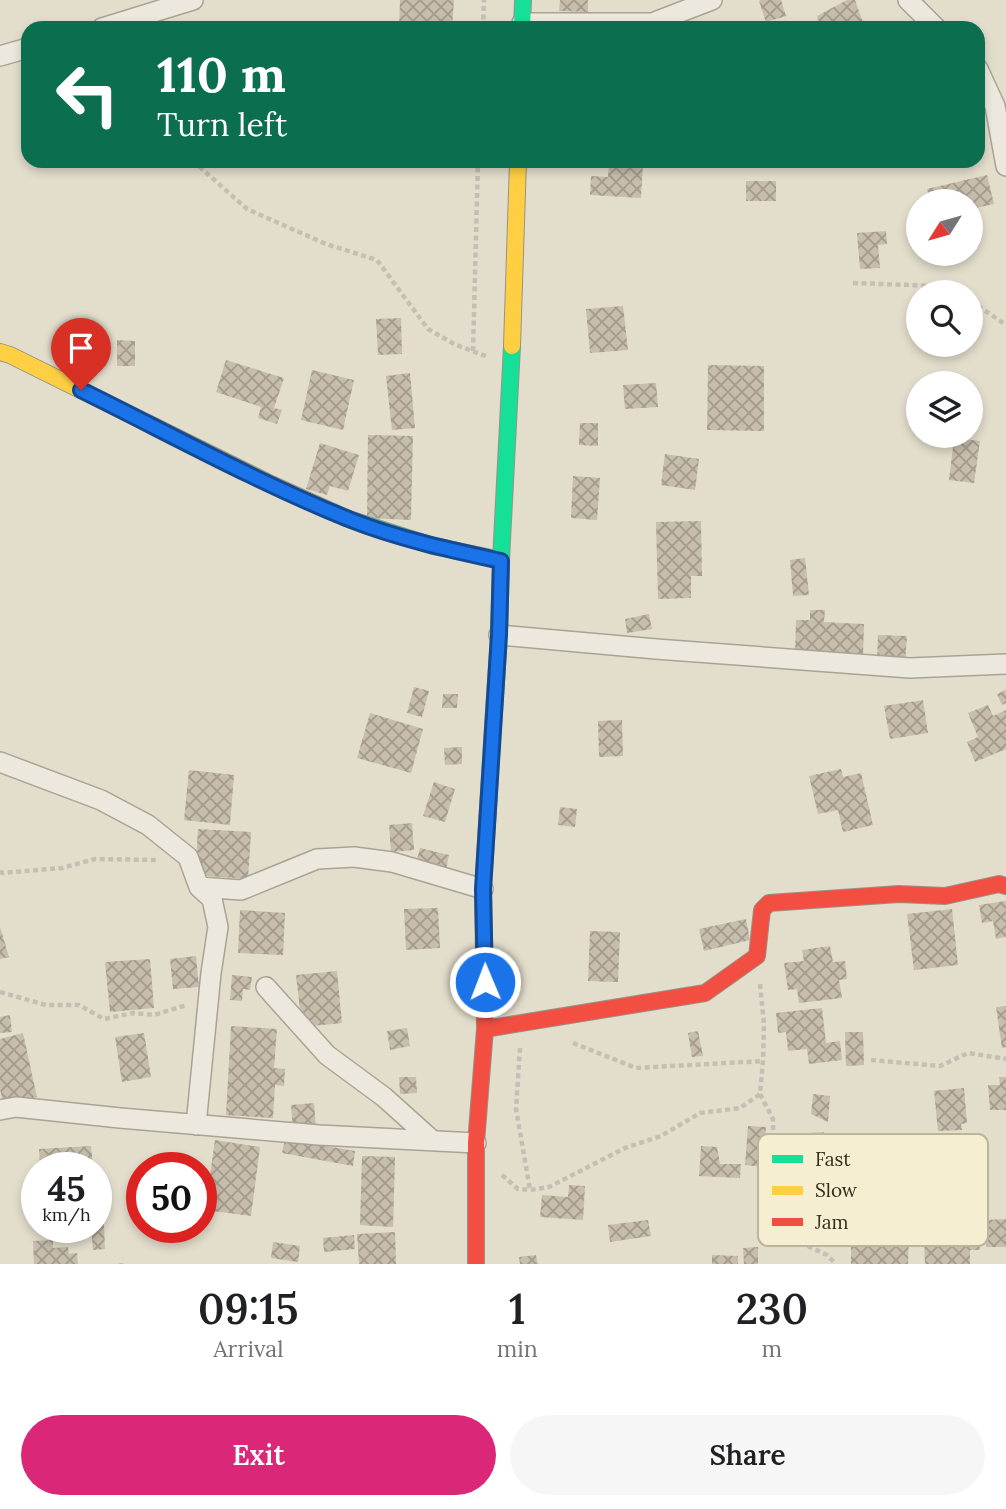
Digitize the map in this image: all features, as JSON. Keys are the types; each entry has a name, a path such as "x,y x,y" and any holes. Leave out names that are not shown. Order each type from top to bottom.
{"main road":[{"path":"522,21 523,0"},
{"path":"476,1264 476,1148 485,1029 483,889 499,635 518,168"},
{"path":"0,352 353,521 433,546 501,561"},
{"path":"485,1029 705,993 757,956 762,910 769,903 899,894 945,896 999,884 1006,886"}],"street":[{"path":"125,21 193,0"},
{"path":"657,21 712,0"},
{"path":"908,0 929,21"},
{"path":"0,56 21,50"},
{"path":"985,84 995,106 1006,166"},
{"path":"499,635 910,668 1006,664"},
{"path":"0,762 101,800 148,825 188,857 199,887 212,899 218,928 196,1125"},
{"path":"199,887 241,890 317,859 354,856 392,862 483,889"},
{"path":"266,987 327,1055 384,1097 433,1141"},
{"path":"0,1110 16,1107 196,1125 433,1141 476,1148"}],"path":[{"path":"483,21 484,0"},
{"path":"201,168 247,209 326,244 377,260 428,329 456,345 511,366"},
{"path":"473,351 478,168"},
{"path":"852,284 906,285"},
{"path":"983,309 1006,325"},
{"path":"0,871 62,868 96,859 147,860 188,857"},
{"path":"757,956 764,1024 760,1094 773,1119 773,1134"},
{"path":"0,992 46,1004 79,1005 104,1019 133,1013 154,1015 186,1007 211,973"},
{"path":"528,1021 523,1026 521,1038 516,1110 530,1190"},
{"path":"567,1041 636,1068 763,1061"},
{"path":"871,1060 940,1066 968,1053 1006,1059"},
{"path":"476,1148 518,1189 549,1187 625,1148 661,1136 700,1112 740,1108 760,1094"},
{"path":"808,1246 827,1255 836,1264"}],"building":[{"path":"400,0 454,0 452,21 399,21"},
{"path":"560,0 588,0 588,12 559,11"},
{"path":"781,0 786,16 766,21 759,1"},
{"path":"847,0 855,0 862,21 819,21 817,16"},
{"path":"609,168 643,168 641,198 590,195 591,176 608,177"},
{"path":"987,175 994,204 984,206 984,189 927,189"},
{"path":"746,181 776,181 776,201 746,201"},
{"path":"886,231 887,244 878,245 880,268 860,269 857,233"},
{"path":"623,306 628,350 590,353 586,309"},
{"path":"401,318 402,354 378,355 376,319"},
{"path":"117,340 135,341 135,366 117,366"},
{"path":"226,360 284,378 274,408 282,410 277,424 258,418 261,407 216,392"},
{"path":"708,365 764,366 764,431 707,430"},
{"path":"312,370 354,380 343,430 301,420"},
{"path":"410,373 415,428 392,430 386,376"},
{"path":"656,383 658,407 625,409 623,385"},
{"path":"580,423 598,423 598,446 579,445"},
{"path":"368,435 413,436 411,520 367,518"},
{"path":"320,443 359,455 348,491 330,486 327,495 306,489"},
{"path":"953,448 979,448 974,483 949,480"},
{"path":"665,454 699,459 695,490 661,485"},
{"path":"573,476 600,478 597,520 571,518"},
{"path":"701,521 702,576 691,576 691,598 658,599 656,522"},
{"path":"805,558 809,595 793,596 790,560"},
{"path":"810,610 825,610 824,622 864,624 863,658 795,655 796,620 810,620"},
{"path":"649,614 652,629 627,633 625,619"},
{"path":"878,635 907,636 905,663 877,661"},
{"path":"414,687 429,691 422,717 407,713"},
{"path":"1006,690 1006,703 1002,705 997,694"},
{"path":"443,694 458,694 457,708 442,708"},
{"path":"923,700 928,733 890,739 884,706"},
{"path":"988,705 993,716 1006,710 1006,749 975,762 967,742 978,737 968,713"},
{"path":"370,713 423,729 411,773 357,758"},
{"path":"622,720 623,756 599,757 598,721"},
{"path":"462,747 462,764 445,765 444,748"},
{"path":"841,769 843,777 861,773 873,825 843,832 838,810 818,814 809,776"},
{"path":"189,770 234,775 230,825 184,820"},
{"path":"434,782 455,789 445,822 423,816"},
{"path":"560,807 577,809 575,827 558,825"},
{"path":"412,823 414,850 391,852 389,825"},
{"path":"198,829 251,832 248,879 195,875"},
{"path":"420,848 449,855 446,871 416,864"},
{"path":"1006,901 1006,937 996,939 993,921 982,923 979,905"},
{"path":"438,908 440,948 406,950 404,909"},
{"path":"952,909 958,965 914,970 907,914"},
{"path":"240,910 285,913 283,955 238,953"},
{"path":"746,919 750,940 704,951 699,929"},
{"path":"0,927 9,957 0,959"},
{"path":"590,931 620,932 618,982 588,981"},
{"path":"830,946 833,962 845,961 847,979 839,980 842,998 799,1003 797,989 788,990 784,963 804,961 802,950"},
{"path":"196,956 199,987 173,989 170,959"},
{"path":"150,959 154,1008 110,1012 105,962"},
{"path":"337,971 342,1023 302,1027 296,975"},
{"path":"232,975 252,977 250,990 243,989 242,1001 230,1000"},
{"path":"1006,1006 1006,1047 1002,1048 996,1007"},
{"path":"822,1008 826,1043 840,1041 842,1060 809,1064 807,1049 788,1051 786,1032 778,1033 776,1013"},
{"path":"10,1015 12,1032 0,1033 0,1017"},
{"path":"231,1026 277,1029 274,1068 285,1069 284,1086 275,1085 273,1118 226,1115"},
{"path":"407,1028 410,1046 390,1050 387,1031"},
{"path":"698,1031 703,1056 692,1057 688,1033"},
{"path":"845,1032 863,1032 864,1065 846,1066"},
{"path":"23,1033 37,1097 3,1104 0,1089 0,1039"},
{"path":"144,1033 151,1077 122,1082 115,1037"},
{"path":"399,1077 416,1077 417,1093 400,1094"},
{"path":"999,1077 1006,1077 1006,1110 990,1110 988,1085 1000,1085"},
{"path":"964,1088 967,1123 961,1124 962,1130 938,1131 934,1091"},
{"path":"813,1094 830,1096 828,1122 811,1114"},
{"path":"314,1103 316,1127 293,1129 291,1105"},
{"path":"748,1126 766,1127 765,1134 758,1134 758,1166 745,1165"},
{"path":"285,1139 355,1151 353,1166 282,1153"},
{"path":"215,1140 260,1147 251,1216 217,1212 217,1152 213,1152"},
{"path":"91,1146 92,1152 39,1152 39,1149"},
{"path":"701,1146 717,1147 720,1164 741,1164 740,1178 699,1176"},
{"path":"362,1156 395,1157 393,1227 360,1225"},
{"path":"569,1185 585,1186 583,1220 540,1217 542,1195 568,1197"},
{"path":"1006,1219 1006,1247 986,1247 988,1220"},
{"path":"648,1220 651,1236 610,1242 608,1225"},
{"path":"395,1232 396,1264 359,1264 357,1234"},
{"path":"354,1235 355,1249 324,1252 323,1238"},
{"path":"273,1242 300,1246 298,1262 271,1258"},
{"path":"33,1243 53,1243 53,1248 68,1247 69,1254 77,1253 78,1264 34,1264"},
{"path":"92,1243 105,1243 105,1249 93,1250"},
{"path":"851,1246 909,1246 908,1264 851,1264"},
{"path":"924,1246 980,1246 980,1250 970,1250 970,1264 925,1264"},
{"path":"758,1247 758,1264 744,1264 743,1248"},
{"path":"536,1255 538,1264 520,1264 519,1257"},
{"path":"712,1255 738,1256 738,1264 712,1264"}],"traffic: fast":[{"path":"522,21 523,0"},
{"path":"493,726 512,346"},
{"path":"346,518 433,546 501,560"}],"traffic: slow":[{"path":"512,346 518,168"},
{"path":"0,352 346,518"}],"traffic: jam":[{"path":"476,1264 476,1143 485,1029 483,889 493,726"},
{"path":"485,1029 705,993 757,956 762,910 769,903 899,894 945,896 999,884 1006,886"}],"route":[{"path":"81,390 271,484 353,521 433,546 501,561 483,889 485,982"}]}
